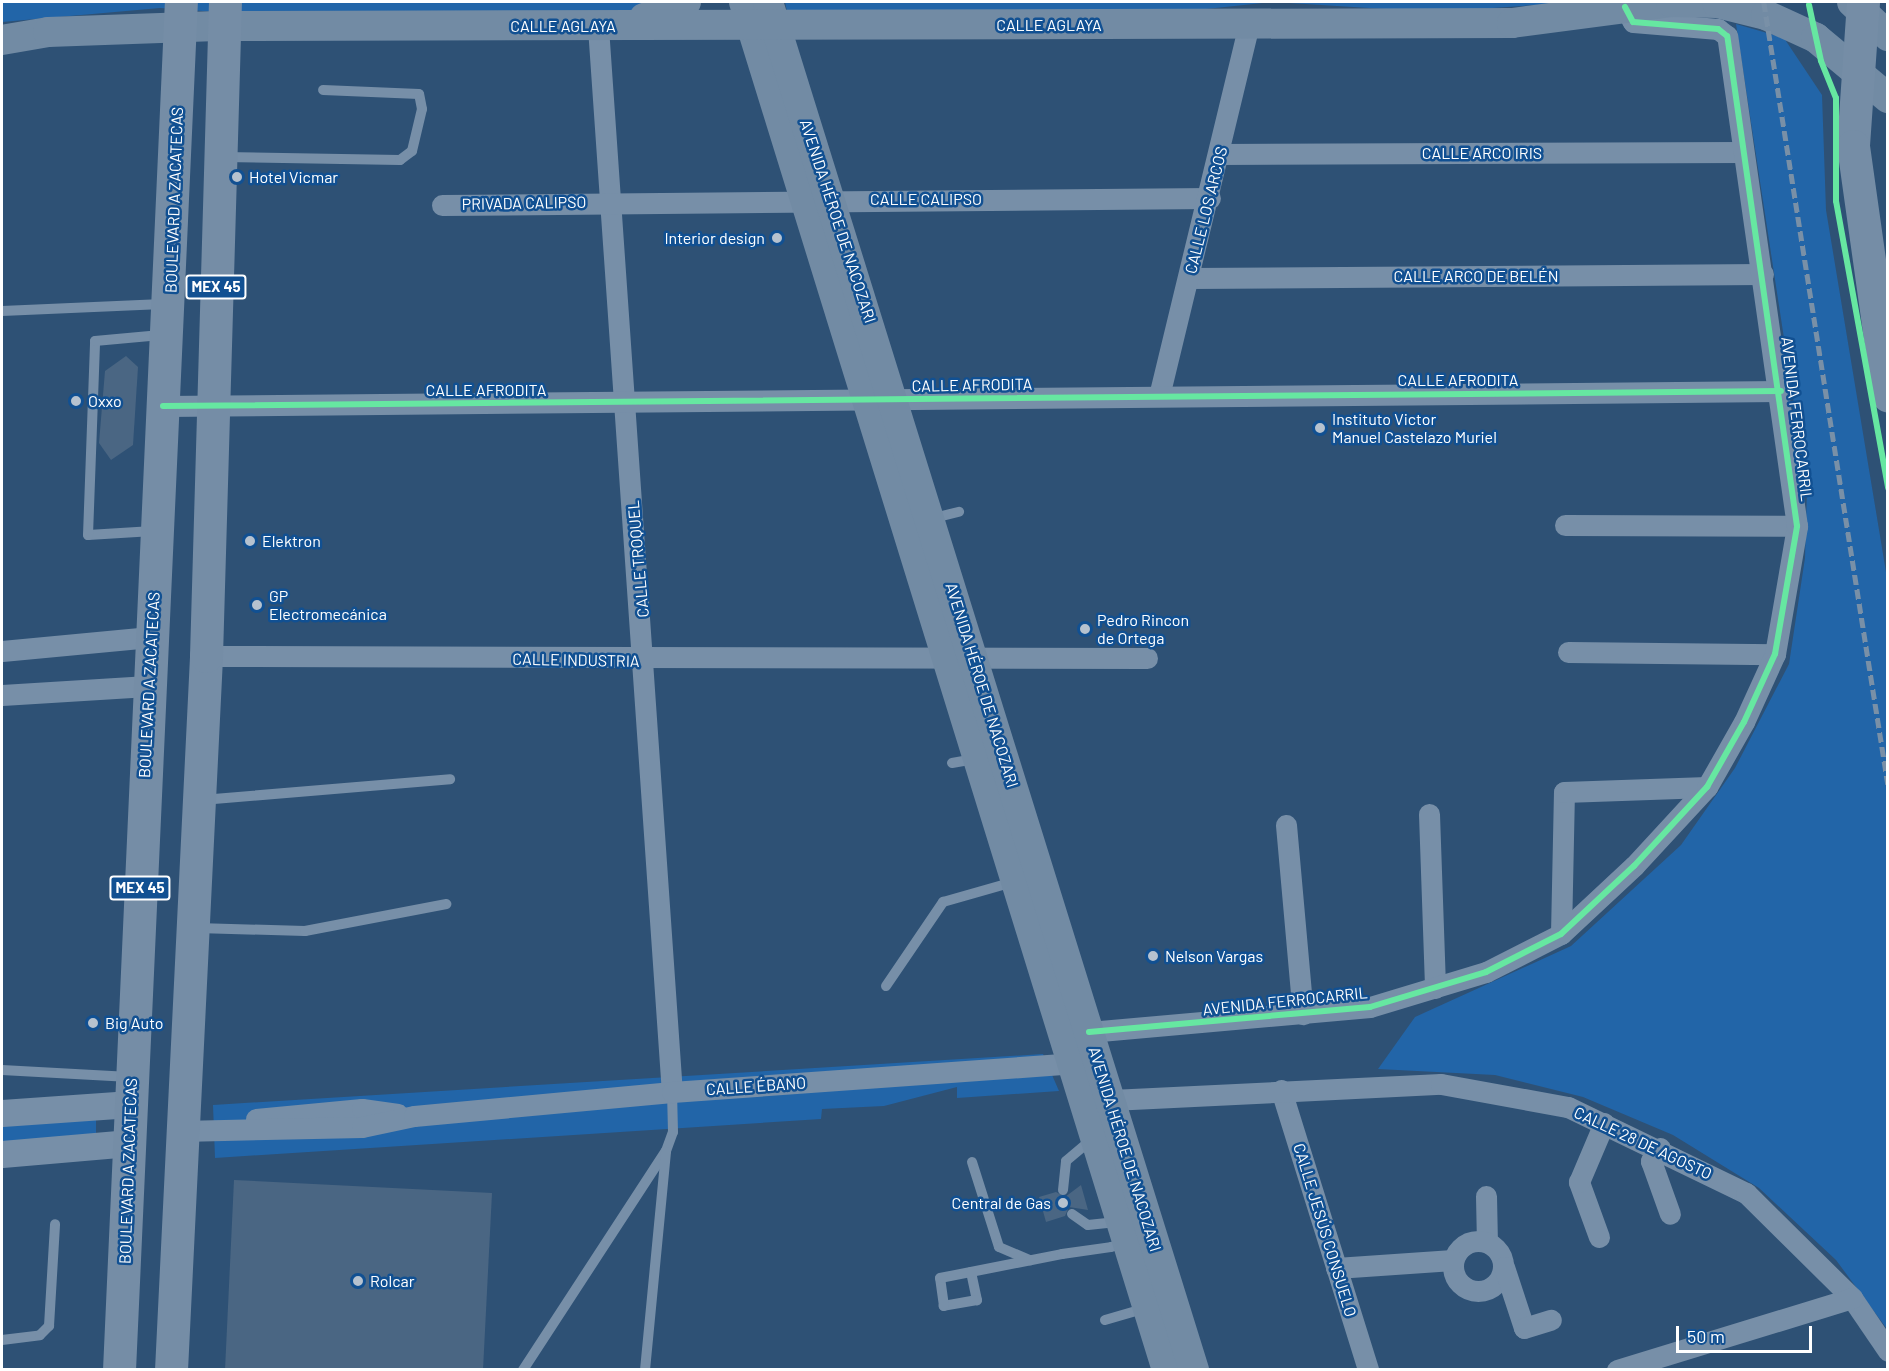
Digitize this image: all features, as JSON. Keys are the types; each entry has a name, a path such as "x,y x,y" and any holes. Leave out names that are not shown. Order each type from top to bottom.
{"main road":[{"path":"606,26 672,11 686,2"},
{"name":"CALLE AGLAYA","path":"2,40 180,14 606,26 759,13 1249,24 1512,23 1605,6 1672,2 1717,3 1766,15 1816,38 1854,65 1887,98"},
{"path":"1859,5 1854,65 1853,146 1887,396"},
{"path":"1859,5 1887,36"},
{"name":"AVENIDA HÉROE DE NACOZARI","path":"759,13 880,400 931,518 960,658 977,757 1089,1032 1085,1062 1111,1100 1160,1303 1167,1370"},
{"name":"BOULEVARD A ZACATECAS","path":"120,1370 150,637 168,319 180,14"},
{"name":"MEX 45","path":"171,1370 206,656 224,14"},
{"name":"AVENIDA HÉROE DE NACOZARI","path":"1027,878 1085,1062 1095,1137 1124,1232 1194,1370"}],"street":[{"name":"AVENIDA FERROCARRIL","path":"1089,1032 1370,1007 1486,972 1561,934 1634,866 1707,787 1775,654 1797,526 1781,391 1727,36 1718,29 1632,22 1605,6"},
{"name":"CALLE LOS ARCOS","path":"1159,396 1210,198 1249,24"},
{"name":"CALLE TROQUEL","path":"606,26 607,202 626,402 646,660 672,1092"},
{"name":"CALLE ARCO IRIS","path":"1220,154 1743,152"},
{"name":"CALLE CALIPSO","path":"607,202 1210,198"},
{"name":"PRIVADA CALIPSO","path":"442,205 607,202"},
{"name":"CALLE ARCO DE BELÉN","path":"1190,278 1763,274"},
{"name":"CALLE AFRODITA","path":"163,406 1781,391"},
{"path":"1565,525 1797,526"},
{"path":"2,651 150,637"},
{"path":"1568,652 1775,654"},
{"name":"CALLE INDUSTRIA","path":"206,656 646,660 1147,658"},
{"path":"2,695 148,686"},
{"path":"1561,934 1564,792 1707,787"},
{"path":"1429,814 1435,988"},
{"path":"1286,825 1303,1014"},
{"name":"CALLE ÉBANO","path":"181,1131 230,1128 240,1121 362,1109 414,1116 672,1092 1085,1062"},
{"name":"CALLE 28 DE AGOSTO","path":"1111,1100 1441,1084 1568,1107 1660,1148 1746,1193 1852,1298 1887,1351"},
{"name":"CALLE JESÚS CONSUELO","path":"1281,1090 1345,1268 1368,1370"},
{"path":"2,1113 131,1091"},
{"path":"1599,1237 1579,1182 1604,1123"},
{"path":"2,1154 130,1143"},
{"path":"1660,1148 1652,1161 1670,1215"},
{"path":"1486,1196 1487,1242"},
{"path":"1504,1267 1490,1289 1472,1291 1458,1281 1453,1260 1464,1244 1487,1242 1499,1252 1504,1267 1524,1328 1551,1320"},
{"path":"1345,1268 1453,1260"},
{"path":"1617,1370 1852,1298"}],"lane":[{"path":"220,157 400,160 412,151 422,109 419,94 323,90"},
{"path":"2,311 168,319"},
{"path":"157,531 88,535 95,341 168,319"},
{"path":"199,800 450,780"},
{"path":"886,986 943,902 1027,878"},
{"path":"192,927 304,932 446,904"},
{"path":"2,1070 131,1091"},
{"path":"523,1370 666,1151 673,1132 672,1092"},
{"path":"1063,1190 1066,1161 1095,1137"},
{"path":"645,1370 666,1151"},
{"path":"972,1162 999,1248 1030,1260"},
{"path":"1072,1215 1088,1225 1124,1232"},
{"path":"2,1340 40,1335 49,1326 55,1224"},
{"path":"972,1272 1030,1260 1124,1232"},
{"path":"1105,1320 1160,1303"}],"shaded area":[{"path":"2,2 667,2 612,19 260,15 160,8 2,22"},
{"path":"785,2 1273,2 1178,12 787,11"},
{"path":"1273,2 1565,2 1566,3 1433,12"},
{"path":"1736,24 1784,38 1822,95 1826,210 1887,578 1887,1329 1836,1260 1759,1188 1673,1135 1583,1097 1495,1075 1378,1069 1415,1017 1571,946 1681,845 1735,768 1789,664 1805,558 1807,489"},
{"path":"1043,1054 1059,1091 957,1098 957,1087 884,1106 822,1109 821,1119 215,1158 213,1105"},
{"path":"96,1113 96,1135 2,1143 2,1119"}],"building":[{"path":"126,356 138,367 133,445 111,460 99,443 105,371"},
{"name":"Rolcar","path":"234,1180 492,1193 483,1370 225,1370"},
{"name":"Central de Gas","path":"1081,1185 1088,1210 1069,1207 1065,1216 1046,1222 1039,1197 1056,1192 1065,1197"}],"railway":[{"path":"1764,2 1888,784"}],"cycle path":[{"path":"1809,5 1821,61 1836,98 1836,201 1888,488"},
{"path":"1089,1032 1370,1007 1486,972 1561,934 1634,866 1707,787 1744,722 1775,654 1797,526 1727,36 1718,29 1633,22 1625,7"},
{"path":"163,406 1781,391"}],"place":[{"name":"Hotel Vicmar","path":"237,177"},
{"name":"Interior design","path":"777,238"},
{"name":"Oxxo","path":"76,401"},
{"name":"Instituto Victor Manuel Castelazo Muriel","path":"1320,428"},
{"name":"Elektron","path":"250,541"},
{"name":"GP Electromecánica","path":"257,605"},
{"name":"Pedro Rincon de Ortega","path":"1085,629"},
{"name":"Nelson Vargas","path":"1153,956"},
{"name":"Big Auto","path":"93,1023"},
{"name":"Central de Gas","path":"1063,1203"},
{"name":"Rolcar","path":"358,1281"}]}
